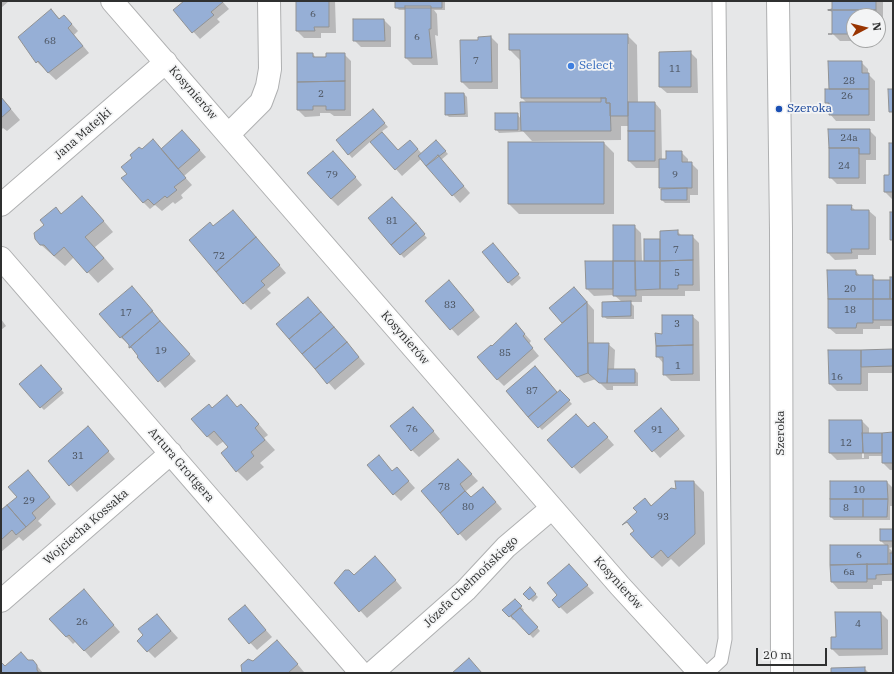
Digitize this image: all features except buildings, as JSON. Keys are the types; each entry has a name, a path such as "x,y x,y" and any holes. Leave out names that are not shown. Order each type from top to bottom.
{"street":[{"name":"Kosynierów","path":"112,1 620,586 700,673"},
{"path":"229,134 261,102 267,86 270,68 269,1"},
{"name":"Szeroka","path":"778,1 781,238 782,673"},
{"name":"Jana Matejki","path":"1,205 166,62"},
{"name":"Artura Grottgera","path":"1,258 361,673"},
{"name":"Wojciecha Kossaka","path":"1,600 171,453"},
{"name":"Józefa Chełmońskiego","path":"372,673 466,590 506,547 552,508"}],"lane":[{"path":"707,673 721,660 725,640 719,1"}],"place":[{"name":"Select","path":"571,66"},
{"name":"Szeroka","path":"779,109"}]}
